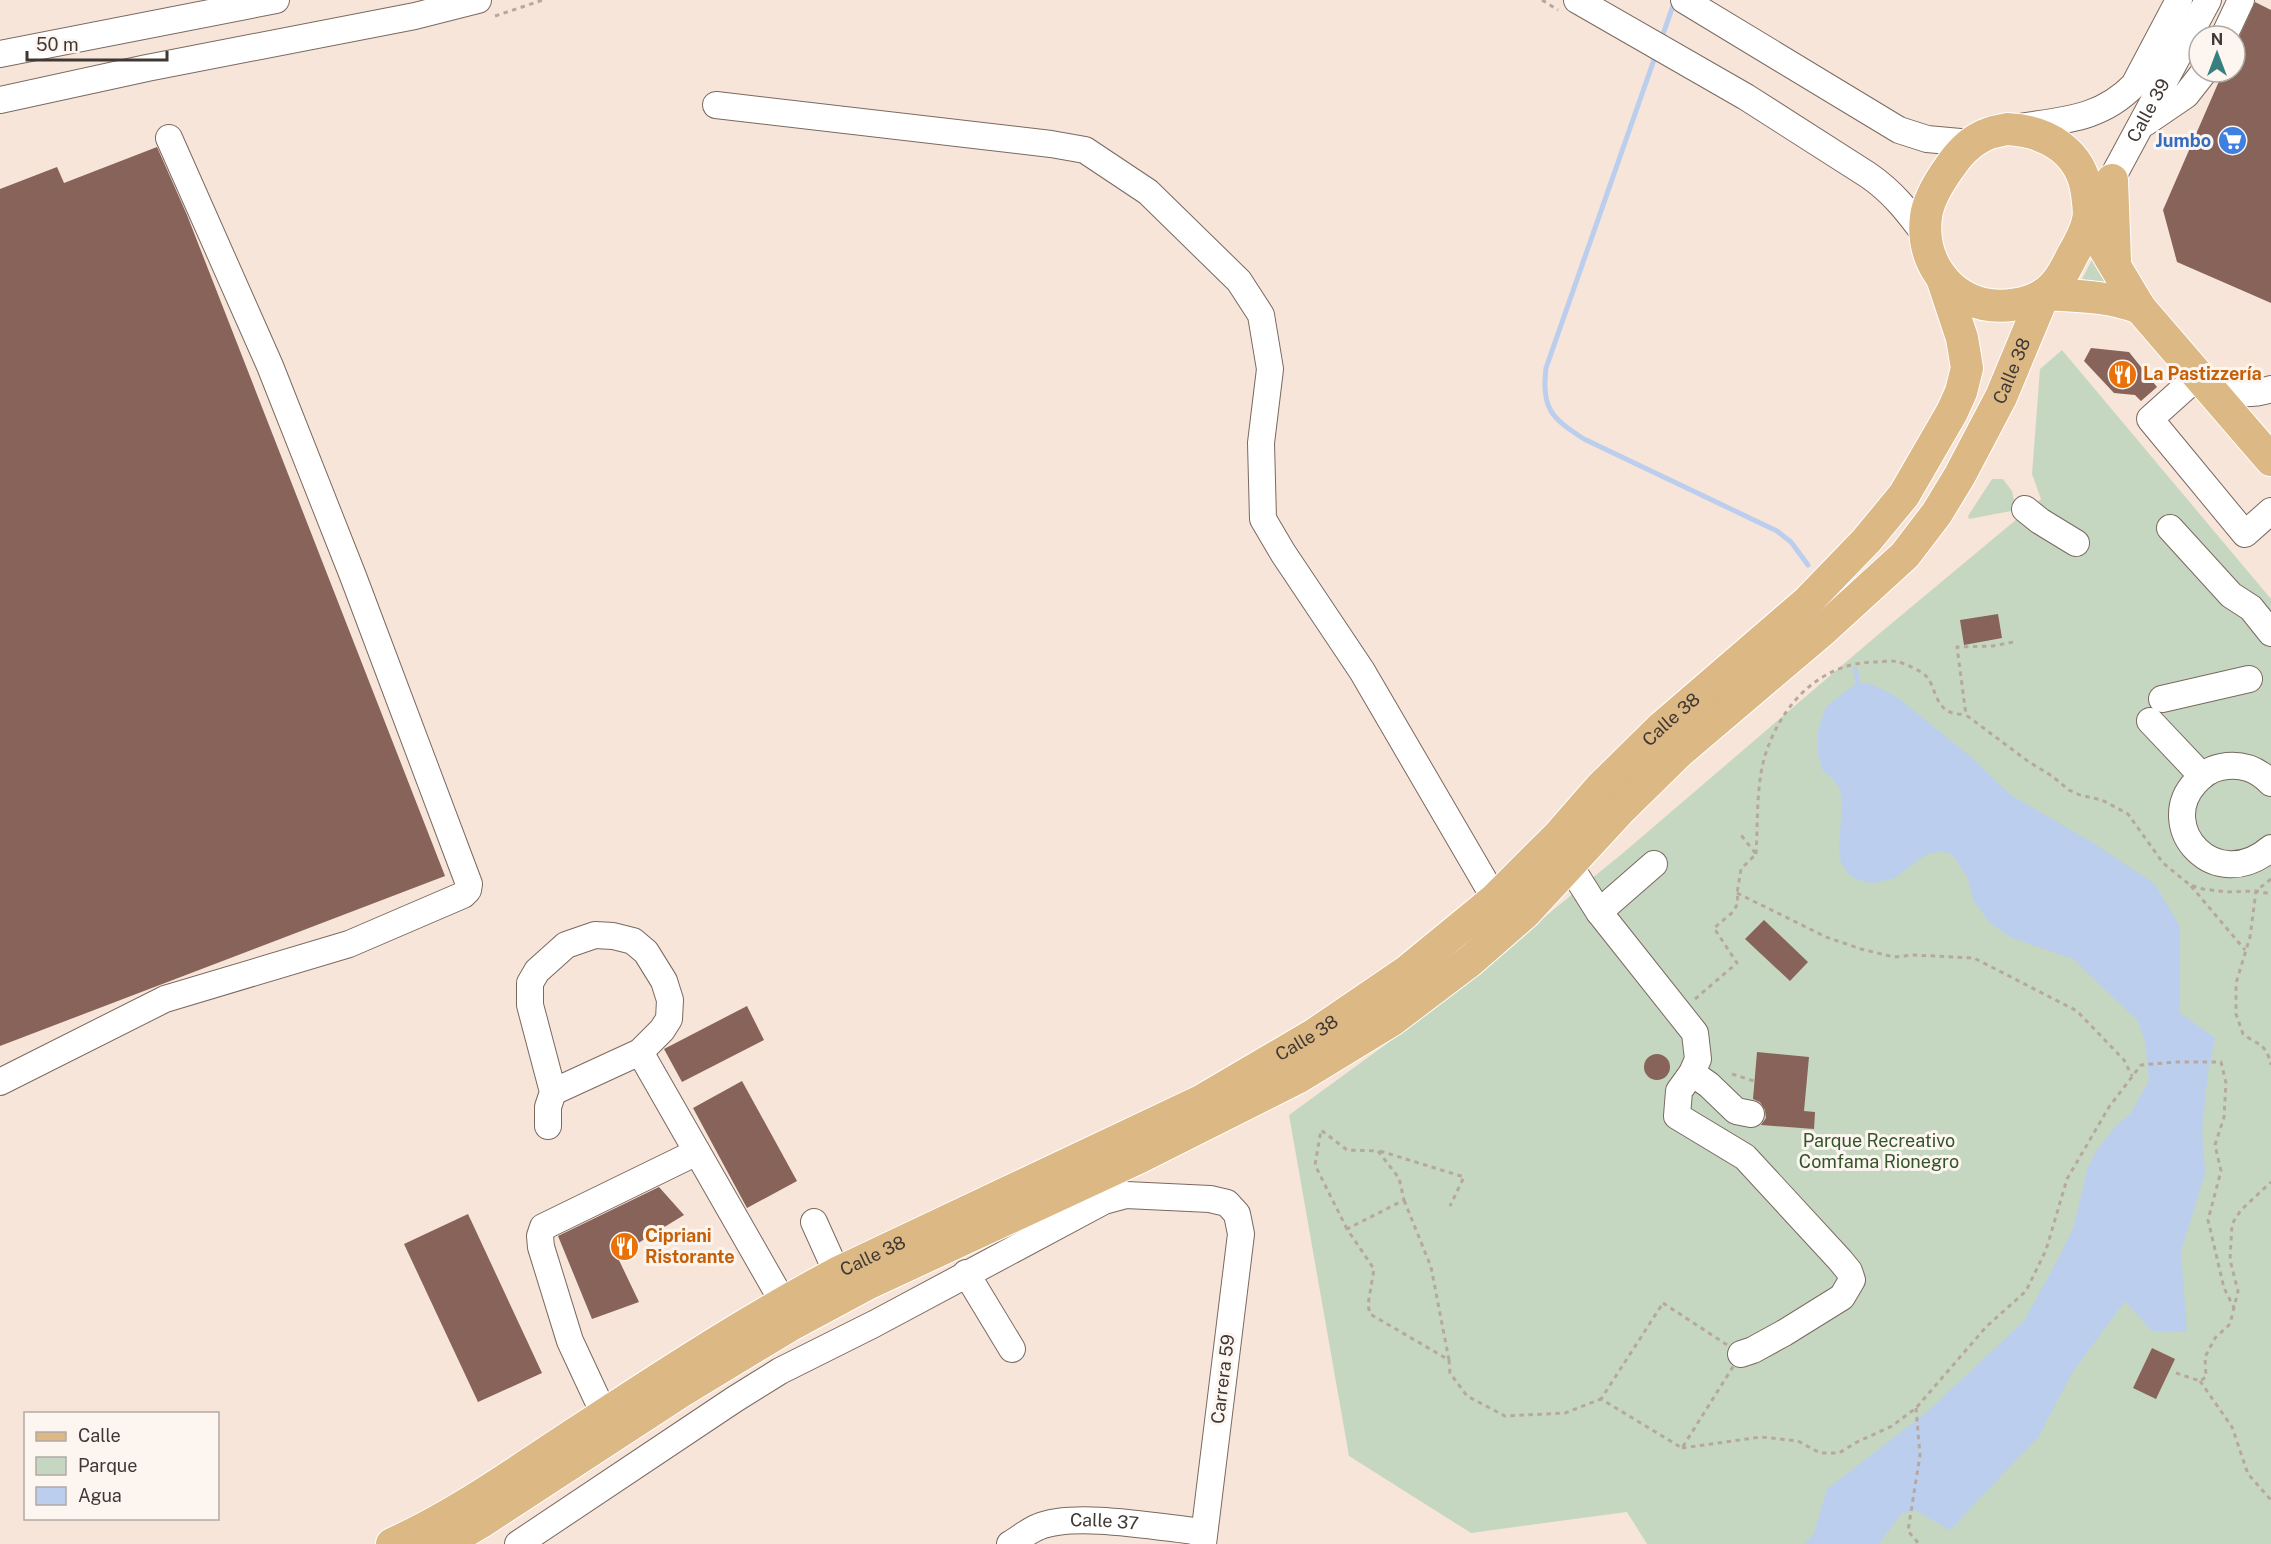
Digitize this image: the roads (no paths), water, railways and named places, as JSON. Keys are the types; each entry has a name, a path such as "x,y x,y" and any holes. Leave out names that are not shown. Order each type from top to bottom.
{"main road":[{"path":"2044,294 2056,283 2068,264 2088,221 2084,177 2067,151 2056,142 2033,132 2007,129 1992,132 1971,143 1950,166 1933,197 1926,216 1926,236 1930,258 1942,278 1962,295 1982,304 2016,304 2044,294 2099,297 2119,300 2140,308"},
{"path":"2112,180 2115,265"},
{"path":"2088,221 2140,308 2271,460"},
{"name":"Calle 38","path":"392,1544 446,1518 604,1414 783,1302 837,1273 1201,1101 1315,1034 1406,972 1495,899 1559,835 1600,788 1662,727 1807,602 1866,541 1904,495 1952,412 1961,392 1966,368 1962,338 1942,278"},
{"name":"Calle 38","path":"444,1544 749,1348 830,1302 1221,1117 1297,1077 1392,1020 1470,961 1525,913 1570,867 1622,808 1678,753 1824,629 1905,555 1937,513 1960,475 2001,397 2044,294"}],"street":[{"path":"0,54 276,0"},
{"path":"0,100 147,68 415,16 478,0"},
{"path":"1577,0 1746,97 1884,186 1901,203 1926,236"},
{"path":"1684,0 1899,130 1928,140 1971,143"},
{"name":"Calle 39","path":"2007,129 2091,114 2123,97 2134,85 2179,0"},
{"name":"Calle 39","path":"2088,221 2208,0"},
{"path":"2230,24 2241,0"},
{"path":"2142,125 2186,94 2194,84"},
{"path":"716,105 1051,144 1085,150 1148,192 1239,281 1261,315 1270,369 1261,443 1263,519 1283,554 1362,671 1495,899"},
{"path":"0,1082 165,999 349,944 463,895 468,890 469,884 353,576 270,366 169,138"},
{"path":"2271,389 2257,394 2232,393 2206,382 2150,419 2245,534 2271,512"},
{"path":"2025,510 2076,543"},
{"path":"2170,528 2231,595 2251,608 2271,633"},
{"path":"2202,776 2156,710 2249,679"},
{"path":"2267,774 2232,765 2216,768 2202,776 2190,788 2183,804 2183,821 2187,838 2198,852 2212,861 2228,866 2244,865 2271,849"},
{"path":"1599,912 1654,864"},
{"path":"1570,867 1599,912 1695,1033 1698,1059 1692,1074 1679,1091 1677,1116 1745,1157 1849,1271 1852,1280 1842,1297 1754,1350 1741,1354"},
{"path":"548,1126 548,1107 553,1092 530,1005 530,983 537,971 566,945 595,935 613,936 633,941 646,952 663,981 670,1000 669,1019 662,1030 640,1052 553,1092"},
{"path":"640,1052 783,1302"},
{"path":"1692,1074 1709,1085 1736,1111 1751,1114"},
{"path":"604,1414 570,1341 541,1247 540,1236 543,1227 697,1152"},
{"name":"Carrera 59","path":"966,1273 1104,1202 1126,1195 1210,1199 1227,1203 1237,1214 1241,1234 1204,1538"},
{"path":"814,1222 837,1273"},
{"path":"518,1544 771,1377 966,1273 1012,1349"},
{"name":"Calle 37","path":"1010,1544 1037,1527 1058,1521 1090,1520 1204,1538"}],"water":[{"path":"1858,682 1874,685 1897,697 1971,757 2011,795 2093,843 2155,884 2180,927 2180,1013 2215,1038 2208,1073 2202,1129 2205,1174 2181,1251 2187,1332 2152,1331 2125,1301 2072,1373 2039,1436 1950,1530 1917,1511 1902,1513 1879,1544 1805,1544 1814,1533 1827,1489 1927,1412 2024,1321 2074,1226 2087,1170 2096,1151 2115,1127 2131,1113 2149,1080 2145,1042 2138,1021 2073,959 2010,937 1989,922 1974,901 1967,877 1953,855 1942,851 1927,854 1894,878 1875,883 1864,882 1850,876 1841,863 1839,848 1842,802 1840,789 1823,771 1818,755 1818,730 1826,707"}],"waterway":[{"path":"1661,40 1675,0"},
{"path":"1656,54 1546,368 1547,403 1563,425 1584,439 1777,531 1791,542 1808,565"},
{"path":"1855,669 1858,682"}],"place":[{"name":"Jumbo","path":"2232,141"},
{"name":"La Pastizzería","path":"2122,374"},
{"name":"Cipriani Ristorante","path":"624,1246"}],"park label":[{"name":"Parque Recreativo Comfama Rionegro","path":"1879,1151"}]}
